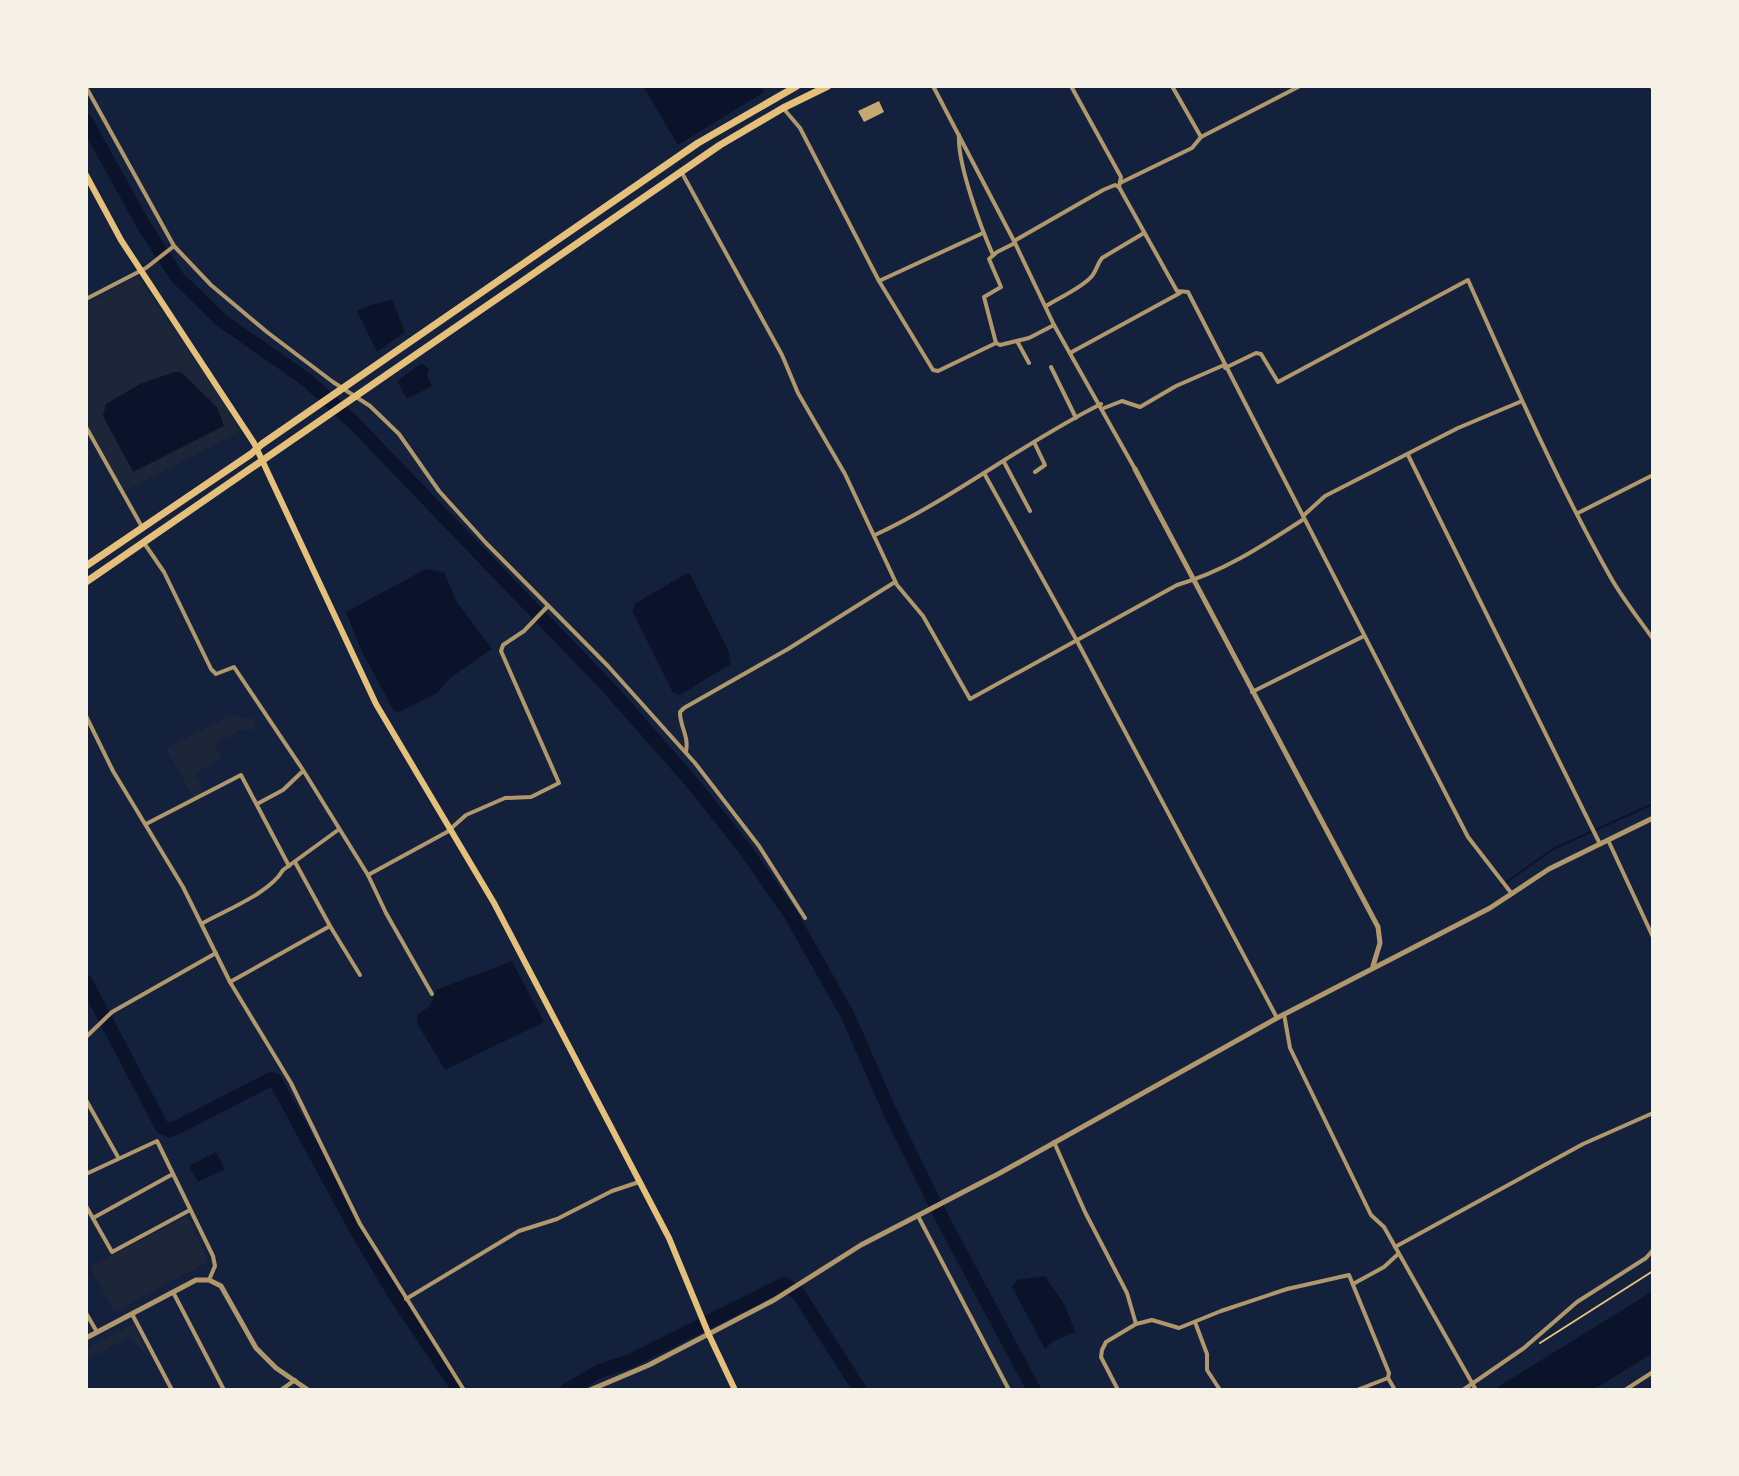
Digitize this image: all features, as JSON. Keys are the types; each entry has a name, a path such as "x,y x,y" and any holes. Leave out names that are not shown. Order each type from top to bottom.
{"highway":[{"path":"86,566 698,143 797,86"},
{"path":"86,582 681,171 783,108 828,86"}],"main road":[{"path":"86,175 121,240 144,269 263,460 376,704 522,955 673,1247 735,1390"}],"street":[{"path":"933,86 1054,325 1102,406 1378,927 1380,943 1372,967"},
{"path":"1071,86 1144,233 1177,291 1188,292 1468,837 1502,877 1512,894"},
{"path":"1172,86 1201,137"},
{"path":"996,343 984,297 1001,287 989,259 993,255 1103,190 1120,185 1192,148 1201,137 1300,86"},
{"path":"86,87 172,247 267,332 342,390 370,406 399,434 439,491 547,607 581,637 686,753 759,846 805,918"},
{"path":"783,108 800,128 879,281 933,370 938,371 996,343 1000,345 1029,338 1054,325"},
{"path":"959,135 959,151 983,233 993,255"},
{"path":"681,171 782,355 798,393 845,474 895,582 923,616 970,699 1177,585 1204,578 1256,550 1303,518 1325,496 1458,428 1522,401"},
{"path":"879,281 983,233"},
{"path":"1046,307 1095,274 1102,258 1144,233"},
{"path":"86,299 144,269 172,247"},
{"path":"874,535 924,510 1034,441 1102,406 1122,401 1140,407 1176,386 1256,353 1261,354 1278,382 1468,280 1522,401 1612,581 1653,639"},
{"path":"1070,353 1182,291"},
{"path":"1017,341 1029,363"},
{"path":"1051,367 1076,418"},
{"path":"86,427 143,529"},
{"path":"1034,441 1045,465 1035,472"},
{"path":"1408,455 1600,844"},
{"path":"1004,462 1030,511"},
{"path":"984,473 1277,1018"},
{"path":"1578,513 1653,475"},
{"path":"144,543 164,572 211,669 216,674 234,667 303,770 368,875 432,994"},
{"path":"686,753 688,738 680,719 684,708 788,649 895,582"},
{"path":"368,875 450,828 466,815 497,800 531,797 559,783 501,651 503,645 524,631 547,607"},
{"path":"1252,692 1364,636"},
{"path":"86,716 113,771 202,923 230,982 291,1083 360,1224 464,1390"},
{"path":"257,804 283,790 303,770"},
{"path":"146,824 241,775 289,866"},
{"path":"590,1390 709,1335 774,1300 816,1272 1284,1014 1478,915 1549,869 1653,818"},
{"path":"202,923 254,895 338,830"},
{"path":"1608,840 1653,937"},
{"path":"295,862 360,975"},
{"path":"230,982 330,926"},
{"path":"86,1037 112,1012 216,953"},
{"path":"1284,1014 1290,1048 1371,1215 1384,1227 1474,1387"},
{"path":"86,1100 118,1158"},
{"path":"1395,1247 1583,1144 1653,1113"},
{"path":"86,1174 157,1141 213,1256 215,1266 209,1280"},
{"path":"1054,1142 1085,1212 1127,1293 1136,1324"},
{"path":"93,1218 172,1174"},
{"path":"406,1299 519,1231 557,1219 612,1191 639,1182"},
{"path":"86,1206 112,1252 190,1210"},
{"path":"919,1215 1009,1390"},
{"path":"1463,1390 1474,1387 1577,1302 1646,1258 1653,1250"},
{"path":"1353,1284 1384,1267 1397,1254"},
{"path":"1118,1390 1101,1357 1102,1350 1106,1342 1136,1324 1152,1320 1179,1328 1287,1289 1349,1275 1395,1390"},
{"path":"86,1338 196,1280 209,1280 224,1289 256,1348 276,1368 308,1390"},
{"path":"173,1292 224,1390"},
{"path":"86,1313 97,1332"},
{"path":"132,1314 172,1390"},
{"path":"1195,1321 1207,1354 1207,1370 1220,1390"},
{"path":"1625,1390 1653,1372"},
{"path":"1357,1390 1388,1378"},
{"path":"281,1390 295,1380"}],"path":[{"path":"1524,1348 1538,1344 1653,1271"}],"shaded area":[{"path":"643,86 760,86 764,92 678,145"},
{"path":"137,276 227,406 239,432 125,491 86,422 86,304"},
{"path":"392,300 405,332 377,352 357,311"},
{"path":"422,363 429,369 427,376 432,386 407,399 397,381"},
{"path":"181,372 217,407 224,426 133,472 103,416 106,404 140,384"},
{"path":"426,569 444,572 457,602 492,649 450,678 437,693 399,712 394,711 362,652 346,612"},
{"path":"687,573 728,650 731,664 680,695 673,693 632,611 636,603"},
{"path":"230,716 254,719 255,729 242,729 214,744 222,759 194,774 205,794 194,799 166,748"},
{"path":"512,961 544,1022 445,1070 417,1023 418,1014 430,1006 436,990"},
{"path":"216,1152 225,1169 198,1182 189,1166"},
{"path":"184,1218 189,1220 207,1258 205,1263 114,1312 90,1267"},
{"path":"1046,1276 1063,1303 1075,1332 1052,1342 1045,1349 1012,1287 1017,1280"},
{"path":"1653,1291 1653,1353 1593,1390 1493,1390"},
{"path":"133,1324 150,1358 129,1338 86,1360 86,1349"}],"building":[{"path":"879,101 884,112 864,122 858,111"}],"waterway":[{"path":"86,121 143,224 177,277 221,320 307,380 353,422 609,688 690,780 745,849 791,915 848,1016 890,1112 944,1222 1034,1390"},
{"path":"1501,886 1553,849 1653,804"},
{"path":"86,982 162,1127 169,1130 176,1128 271,1079 275,1080 358,1233 395,1295 459,1390"},
{"path":"567,1390 600,1371 630,1361 784,1284 798,1293 860,1390"}]}
